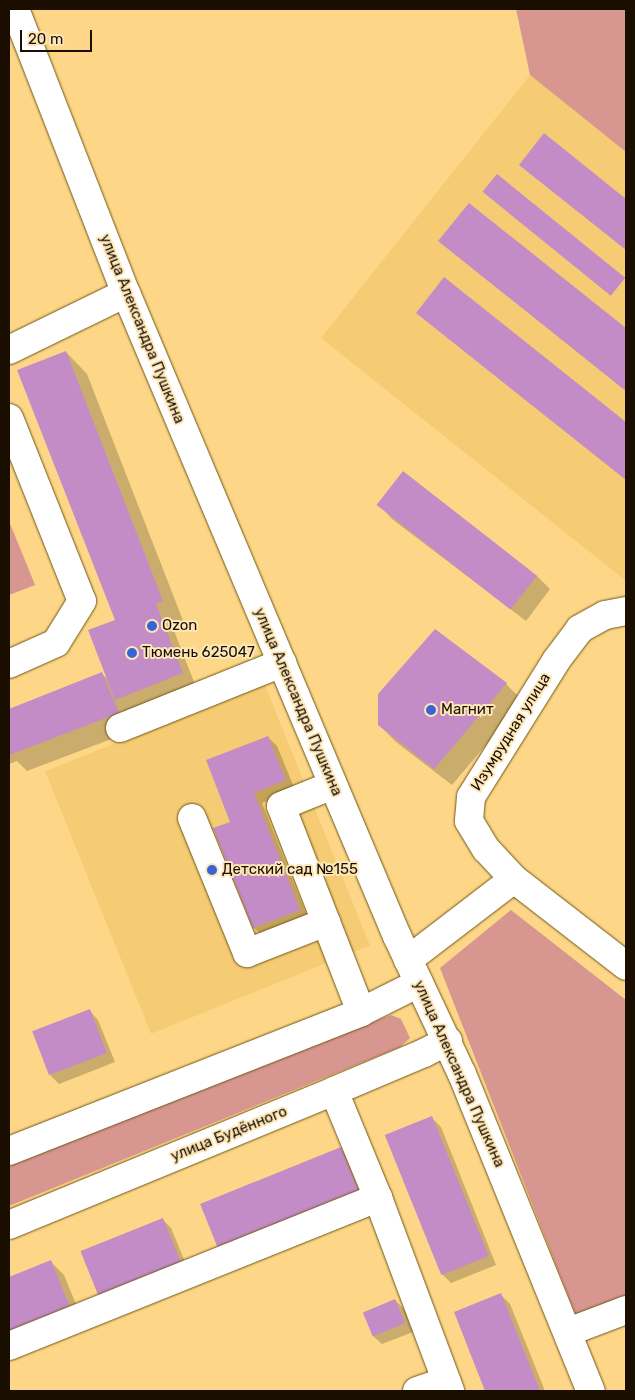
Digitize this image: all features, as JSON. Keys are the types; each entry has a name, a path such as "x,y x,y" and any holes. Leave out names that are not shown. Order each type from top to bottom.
{"street":[{"name":"улица Александра Пушкина","path":"15,9 19,43 333,785 414,971 448,1041 592,1391"},
{"path":"9,350 126,293"},
{"path":"9,418 82,601 56,643 9,664"},
{"name":"Изумрудная улица","path":"626,612 605,614 580,629 556,661 471,797 469,821 486,849 514,879 626,966"},
{"path":"120,728 282,663"},
{"path":"333,785 281,806 361,1012"},
{"path":"192,818 247,954 326,922"},
{"path":"9,1151 361,1012 414,971 514,879"},
{"name":"улица Будённого","path":"9,1225 334,1091 448,1041"},
{"path":"334,1091 378,1198 448,1386 417,1391"},
{"path":"9,1346 378,1198"},
{"path":"568,1332 626,1310"}],"shaded area":[{"path":"516,9 626,9 626,152 530,75"},
{"path":"530,75 626,152 626,581 321,338"},
{"path":"9,521 35,585 9,595"},
{"name":"Детский сад №155","path":"264,683 370,945 151,1034 45,771"},
{"path":"511,910 626,1000 626,1298 576,1316 440,968"},
{"path":"391,1015 401,1019 410,1038 400,1047 9,1206 9,1166"}],"building":[{"path":"544,133 626,199 626,250 519,165"},
{"path":"497,174 625,278 611,296 483,192"},
{"path":"469,203 626,328 626,391 438,241"},
{"path":"444,277 626,422 626,480 416,313"},
{"path":"66,351 163,601 156,604 183,673 115,700 88,630 115,620 17,370"},
{"path":"403,471 537,576 510,610 377,505"},
{"name":"Магнит","path":"435,629 507,683 434,769 378,725 378,694"},
{"path":"102,672 119,713 9,755 9,709"},
{"path":"268,736 286,780 254,793 300,910 253,928 213,828 230,822 206,760"},
{"path":"90,1009 107,1053 49,1075 32,1031"},
{"path":"432,1116 489,1256 441,1275 385,1135"},
{"path":"341,1147 360,1194 219,1251 200,1204"},
{"path":"163,1218 182,1265 100,1299 80,1251"},
{"path":"51,1260 70,1307 9,1332 9,1277"},
{"path":"501,1293 540,1391 485,1391 454,1312"},
{"path":"395,1299 405,1323 373,1337 363,1313"}],"place":[{"name":"Ozon","path":"152,626"},
{"name":"Тюмень 625047","path":"132,653"},
{"name":"Магнит","path":"431,710"},
{"name":"Детский сад №155","path":"212,870"}]}
